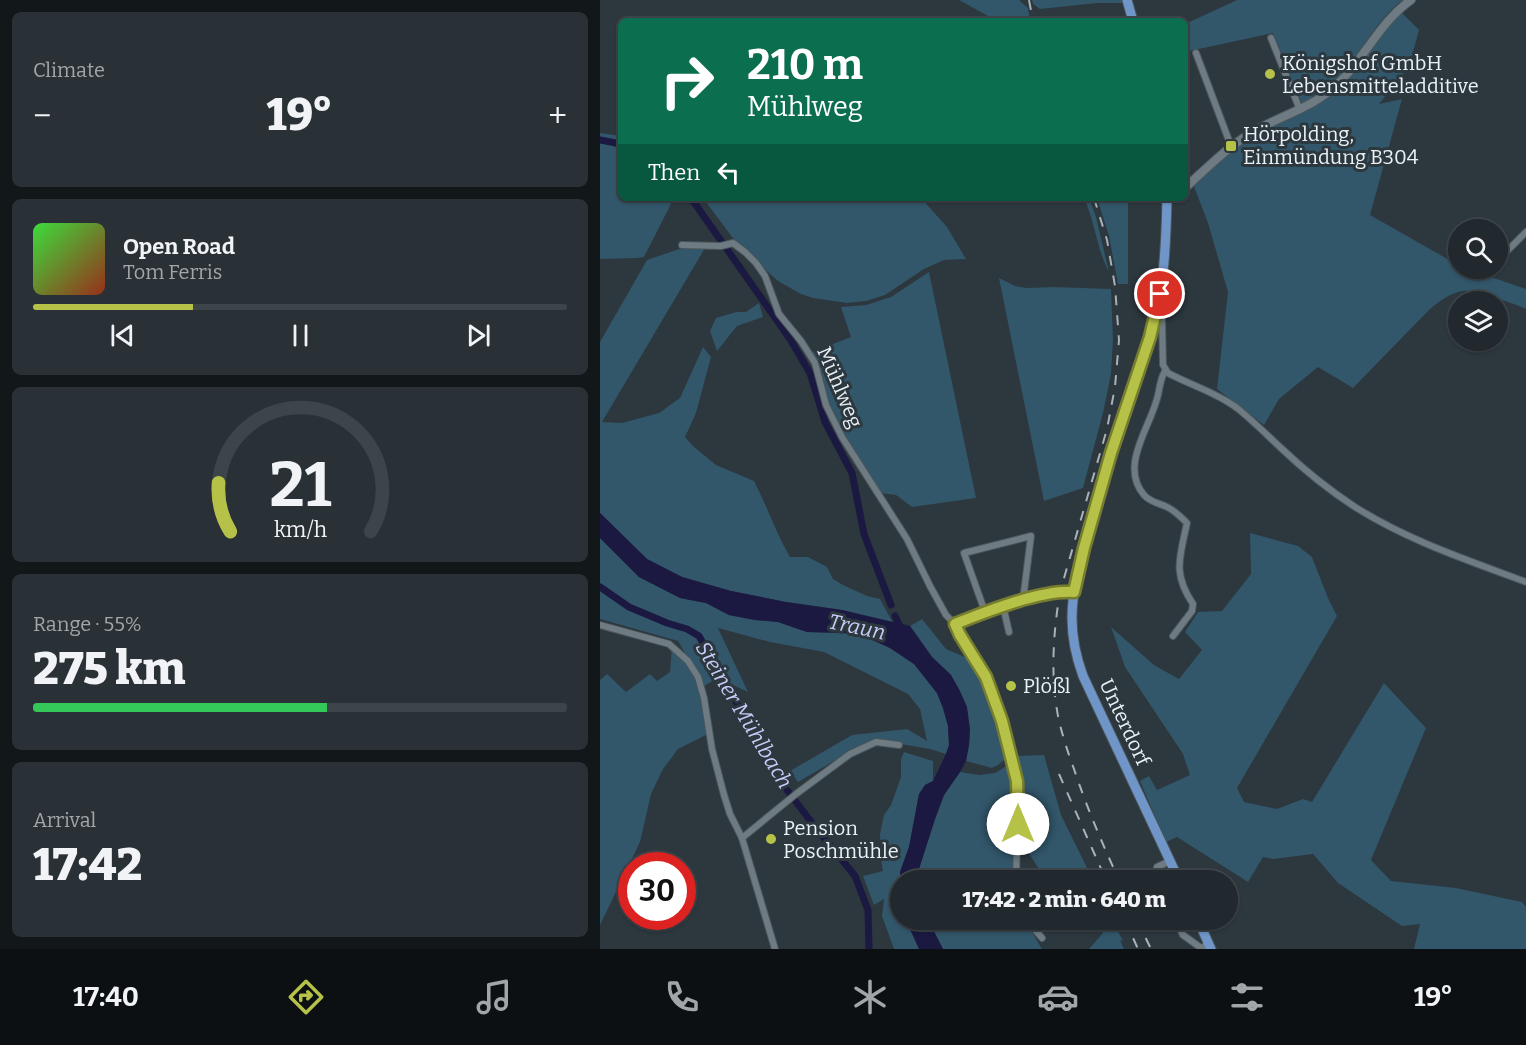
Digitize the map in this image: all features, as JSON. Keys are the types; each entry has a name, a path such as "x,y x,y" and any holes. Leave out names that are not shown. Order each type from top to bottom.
{"main road":[{"path":"1127,0 1132,18"},
{"name":"Unterdorf","path":"1167,201 1163,261 1156,314 1111,453 1084,548 1074,592 1072,629 1079,664 1091,694 1174,870"},
{"path":"1202,930 1210,947"}],"street":[{"path":"1188,185 1231,146 1322,97 1350,72 1386,22 1411,0"},
{"path":"1271,38 1300,110"},
{"path":"1196,52 1231,146"},
{"path":"1508,251 1526,232"},
{"name":"Mühlweg","path":"682,245 721,246 733,243 756,263 765,276 779,314 815,363 826,405 842,437 907,539 946,615 955,624 986,677 1002,721 1017,781 1016,870"},
{"path":"1156,314 1162,318 1165,371 1235,406 1283,450 1353,506 1389,527 1434,548 1526,582"},
{"path":"1165,371 1160,381 1157,401 1138,449 1135,473 1139,487 1151,502 1170,508 1186,523 1178,564 1181,582 1193,604 1192,611 1173,636"},
{"path":"985,612 964,552 1031,536 1023,600"},
{"path":"955,624 1023,600 1053,593 1074,592"},
{"path":"1003,606 1009,632"},
{"path":"600,625 669,644 688,661 698,677 704,698 712,749 724,795 730,814 742,837 775,949"},
{"path":"742,837 850,754 876,742 899,745"},
{"path":"1156,870 1157,867 1170,861"},
{"path":"1035,930 1042,938"},
{"path":"1181,930 1183,935 1201,948 1210,947"}],"shaded area":[{"path":"959,0 1019,0 1028,8 1030,18 992,18"},
{"path":"1032,0 1122,0 1123,3 1097,3 1040,9 1033,4"},
{"path":"1237,0 1403,0 1381,21 1344,71 1302,104 1273,33 1188,51 1188,23"},
{"path":"1401,12 1419,30 1409,67 1379,104 1402,99 1370,215 1448,259 1448,279 1497,279 1526,289 1526,309 1508,302 1508,291 1448,291 1448,297 1430,309 1353,388 1318,367 1279,399 1264,425 1217,389 1228,292 1208,223 1193,184 1220,157 1237,144 1314,106 1337,90 1355,71 1380,36"},
{"path":"600,133 618,136 618,201 672,201 644,257 600,259"},
{"path":"705,201 924,201 947,227 966,259 944,260 924,269 885,295 866,301 847,303 801,294 778,281 735,241"},
{"path":"1085,201 1090,201 1096,217 1109,272 1102,255"},
{"path":"1098,201 1128,201 1128,284 1118,284 1109,236"},
{"path":"682,248 705,248 602,422 622,423 659,413 680,398 703,347 711,357 696,413 685,437 716,465 754,481 790,557 808,557 827,567 833,579 843,585 880,599 893,623 842,610 731,591 682,577 647,559 600,513 600,342 647,260"},
{"path":"929,272 976,498 912,507 896,495 880,493 840,427 829,404 821,370 812,352 851,337 841,307 866,305 891,297"},
{"path":"999,278 1015,286 1027,288 1111,289 1113,339 1111,374 1083,488 1044,501"},
{"path":"759,303 763,317 737,326 717,351 710,331 716,318 736,312 746,312"},
{"path":"1250,533 1298,546 1312,557 1337,616 1237,788 1244,802 1277,809 1303,799 1312,802 1384,683 1426,728 1371,860 1391,881 1456,888 1522,902 1526,907 1526,949 1414,949 1420,924 1402,926 1338,883 1313,854 1273,859 1263,857 1248,882 1238,876 1238,870 1229,870 1177,837 1166,842 1140,781 1149,776 1157,790 1190,775 1183,754 1125,667 1111,627 1154,665 1179,679 1202,650 1185,632 1198,612 1222,611 1251,574"},
{"path":"600,538 639,577 680,598 706,603 729,615 778,622 807,632 844,633 866,637 890,648 914,664 937,693 948,726 949,745 946,754 877,740 839,758 798,782 790,771 852,735 907,729 927,741 920,709 908,694 824,652 770,642 718,628 748,692 718,678 704,686 678,641 600,619"},
{"path":"922,619 946,649 967,658 986,686 999,720 1007,751 1004,760 992,768 966,761 970,729 951,675 932,657 910,626"},
{"path":"672,647 686,660 696,676 702,695 708,734 678,749 663,769 651,794 640,842 635,852 618,852 618,888 600,925 600,680 607,674 626,692 650,674 657,681 670,672"},
{"path":"904,752 933,761 933,781 925,785 919,794 909,847 901,870 890,870 890,930 910,930 919,949 894,949 882,916 884,899 874,905 863,876 883,871 880,834 884,815 891,805 901,777 901,759"},
{"path":"1044,755 1061,815 1088,870 1040,870 1021,841 1023,785 1017,756"},
{"path":"1011,763 1017,786 1015,870 919,870 944,795 960,772 979,775 995,773"},
{"path":"933,930 1031,930 1042,949 943,949"},
{"path":"1101,930 1117,930 1124,949 1089,949 1103,933"}],"water":[{"name":"Traun","path":"600,513 647,559 682,577 731,591 842,610 910,626 932,657 951,675 967,707 970,729 966,761 944,795 919,870 901,870 909,847 919,794 925,785 933,781 949,745 948,726 937,693 914,664 890,648 866,637 844,633 807,632 778,622 729,615 706,603 680,598 639,577 600,538"},
{"path":"910,930 933,930 943,949 919,949"}],"waterway":[{"path":"600,140 618,143"},
{"path":"693,201 790,339 810,373 825,422 852,473 864,534 891,605"},
{"name":"Steiner Mühlbach","path":"600,587 629,607 687,629 699,636 766,760 812,823"},
{"name":"Traun","path":"895,616 903,633"},
{"name":"Steiner Mühlbach","path":"817,829 855,876 868,910 869,949"}],"railway":[{"path":"1029,0 1032,18"},
{"path":"1095,201 1107,240 1115,286 1119,340 1115,387 1107,429 1060,592 1054,640 1054,689 1059,721 1066,745 1089,812 1115,870"},
{"path":"1059,774 1102,870"},
{"path":"1129,930 1138,949"},
{"path":"1142,930 1151,949"}],"place":[{"name":"Königshof GmbH Lebensmitteladditive","path":"1270,74"},
{"name":"Hörpolding, Einmündung B304","path":"1231,146"},
{"name":"Plößl","path":"1011,686"},
{"name":"Pension Poschmühle","path":"771,839"}],"route":[{"path":"1018,824 1017,781 1002,721 986,677 955,624 1023,600 1053,593 1074,592 1111,453 1150,337 1160,294"}]}
